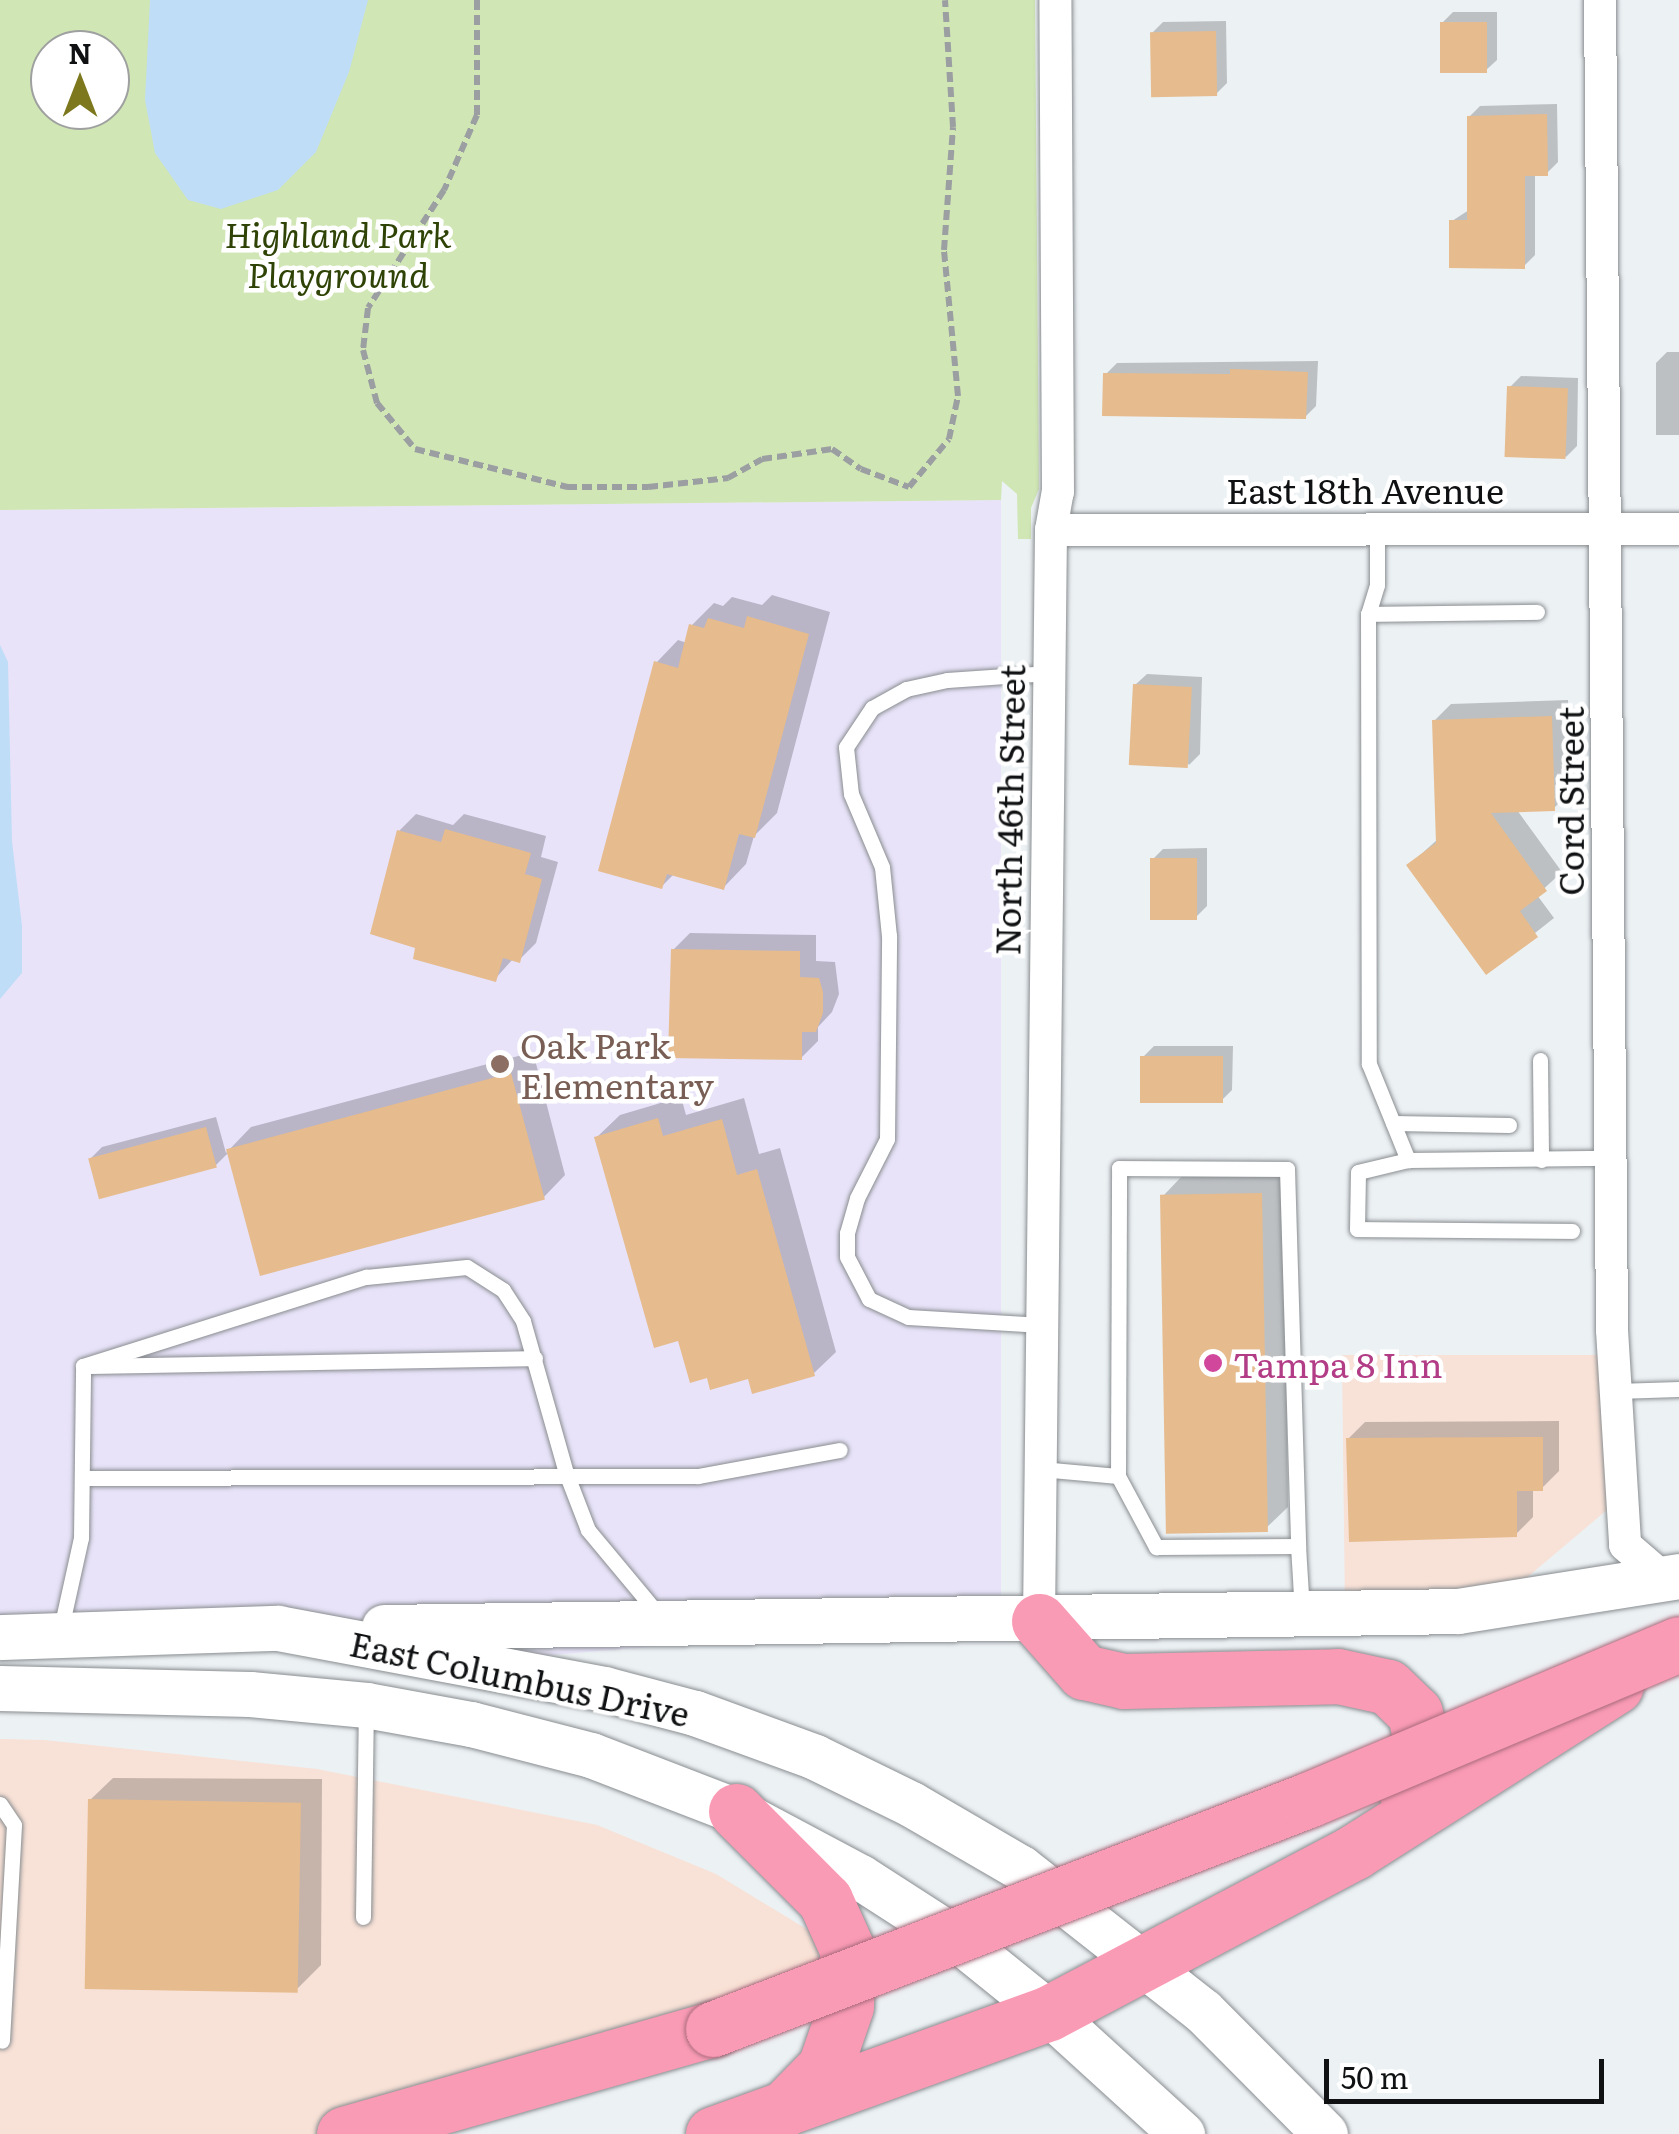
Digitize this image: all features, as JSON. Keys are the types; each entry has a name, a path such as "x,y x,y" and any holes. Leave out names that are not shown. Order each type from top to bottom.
{"highway":[{"path":"1039,1621 1084,1672 1124,1681 1338,1676 1388,1687 1415,1714 1424,1758 1400,1808 1354,1852"},
{"path":"713,2134 1049,2013 1354,1852 1679,1645"},
{"path":"344,2134 712,2029 1308,1800 1679,1645"},
{"path":"736,1810 825,1900 847,1949 846,2006 825,2068 782,2112"}],"main road":[{"path":"278,1628 1039,1621 1458,1612 1673,1579"},
{"name":"East Columbus Drive","path":"0,1636 278,1628 604,1689 696,1714 815,1757 912,1804 1022,1868 1202,2011 1326,2134"},
{"name":"East Columbus Drive","path":"0,1688 250,1694 366,1705 471,1724 591,1754 736,1810 860,1877 961,1942 1049,2013 1182,2134"}],"street":[{"name":"North 46th Street","path":"1039,1621 1051,530 1058,492 1054,0"},
{"name":"Cord Street","path":"1600,0 1616,1390 1624,1545 1673,1579"},
{"name":"East 18th Avenue","path":"1051,530 1679,528"}],"lane":[{"path":"1376,529 1377,585 1368,614 1370,1064 1408,1160"},
{"path":"1368,614 1537,612"},
{"path":"1042,1325 908,1317 869,1299 848,1258 848,1232 857,1198 887,1139 889,936 882,867 851,794 846,747 872,708 906,690 947,680 1049,672"},
{"path":"1540,1060 1541,1160"},
{"path":"1392,1123 1509,1125"},
{"path":"1572,1231 1357,1229 1358,1172 1408,1160 1611,1158"},
{"path":"1298,1546 1156,1547 1118,1476 1118,1168 1287,1169 1302,1615"},
{"path":"84,1366 366,1277 467,1268 503,1290 523,1321 566,1473 588,1530 667,1624"},
{"path":"84,1366 535,1358"},
{"path":"60,1632 81,1538 84,1366"},
{"path":"1616,1390 1679,1390"},
{"path":"82,1478 566,1473 698,1476 840,1450"},
{"path":"1041,1469 1118,1476"},
{"path":"363,1917 366,1705"},
{"path":"0,1804 14,1826 2,2041"}],"path":[{"path":"477,0 477,114 444,190 368,308 363,350 377,402 416,449 567,487 648,487 728,478 762,459 832,449 861,468 909,487 949,439 958,396 944,250 954,127 945,0"}],"shaded area":[{"name":"Oak Park Elementary","path":"1001,500 1001,1618 467,1662 406,1652 0,1644 0,510"},
{"path":"1342,1355 1605,1355 1608,1509 1511,1591 1345,1610"},
{"path":"0,1739 44,1740 317,1769 597,1825 716,1874 818,1936 818,1983 366,2134 0,2134"}],"green space":[{"name":"Highland Park Playground","path":"0,0 1035,0 1039,489 1031,508 1031,539 1018,539 1017,494 1002,481 1001,500 0,510"}],"water":[{"path":"150,0 368,0 349,72 316,152 278,190 221,209 188,200 155,153 145,100"},
{"path":"0,645 8,662 12,841 22,926 22,973 0,999"}],"building":[{"path":"1440,22 1487,22 1487,73 1440,73"},
{"path":"1216,31 1217,96 1151,97 1150,32"},
{"path":"1547,114 1548,176 1525,176 1525,269 1449,268 1449,220 1467,220 1467,116"},
{"path":"1230,369 1308,372 1306,419 1102,416 1103,373 1230,374"},
{"path":"1507,386 1568,388 1565,459 1505,457"},
{"path":"747,616 809,634 755,838 739,834 724,890 667,874 662,889 598,871 654,661 678,668 689,624 704,628 708,618 744,628"},
{"path":"1133,684 1192,687 1188,768 1129,765"},
{"path":"1552,716 1555,811 1491,813 1547,891 1520,911 1538,937 1486,975 1406,865 1436,843 1432,720"},
{"path":"445,829 531,853 525,874 542,879 520,963 503,958 496,982 413,959 415,948 370,934 397,830 441,842"},
{"path":"1150,858 1197,858 1197,920 1150,920"},
{"path":"671,949 800,951 800,977 819,978 823,992 823,1013 816,1032 802,1032 802,1060 668,1058"},
{"path":"1140,1056 1223,1056 1223,1103 1140,1103"},
{"path":"511,1073 545,1200 260,1276 226,1149"},
{"path":"658,1118 663,1136 722,1119 737,1175 757,1169 815,1376 752,1394 748,1379 710,1390 707,1378 690,1383 678,1341 654,1348 594,1137"},
{"path":"206,1127 217,1168 99,1199 88,1159"},
{"name":"Tampa 8 Inn","path":"1262,1193 1268,1532 1166,1534 1160,1195"},
{"path":"1543,1437 1543,1491 1517,1491 1517,1537 1349,1542 1346,1438"},
{"path":"88,1799 301,1803 298,1993 85,1989"}],"place":[{"name":"Oak Park Elementary","path":"500,1064"},
{"name":"Tampa 8 Inn","path":"1213,1363"}]}
